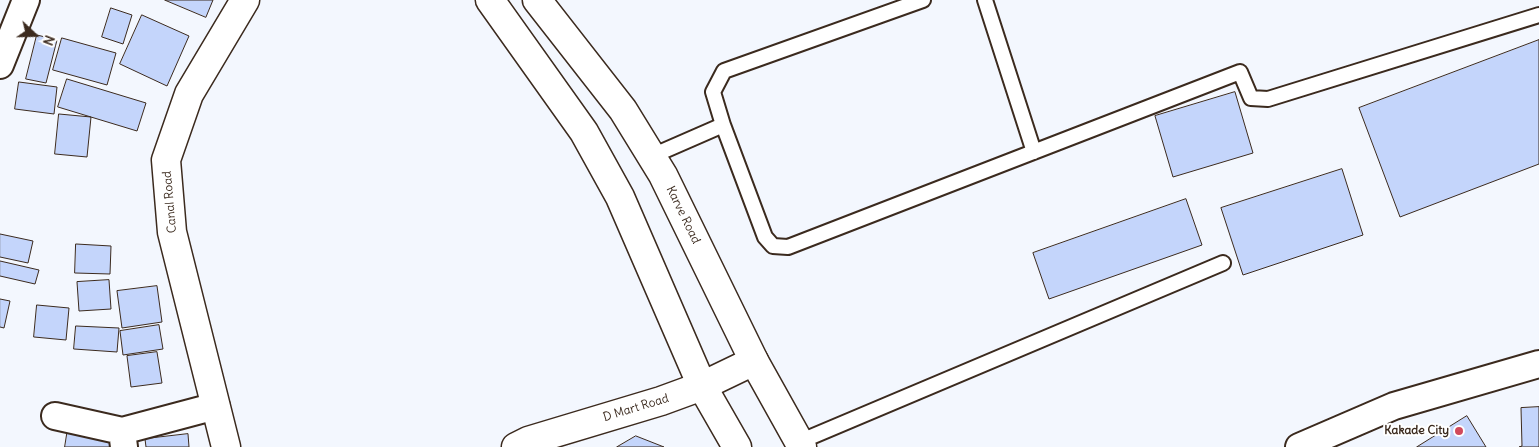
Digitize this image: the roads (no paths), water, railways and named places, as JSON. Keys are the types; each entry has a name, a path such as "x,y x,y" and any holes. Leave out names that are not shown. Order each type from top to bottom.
{"main road":[{"name":"Canal Road","path":"226,447 172,232 166,160 189,94 245,0"},
{"path":"490,0 584,132 620,197 702,386 737,447"},
{"name":"Karve Road","path":"537,0 623,110 652,156 754,361 800,445"},
{"name":"D Mart Road","path":"516,447 528,441 661,401 702,386 754,361"}],"street":[{"path":"0,65 15,12"},
{"path":"1299,447 1394,406 1539,364"},
{"path":"55,416 123,439 216,406"}],"lane":[{"path":"923,0 724,71 713,92 723,125 765,238 774,246 788,247 1240,72 1251,98 1268,99 1539,14"},
{"path":"985,0 1034,152"},
{"path":"652,156 723,125"},
{"path":"800,445 1223,263"}],"place":[{"name":"Kakade City","path":"1459,431"}]}
